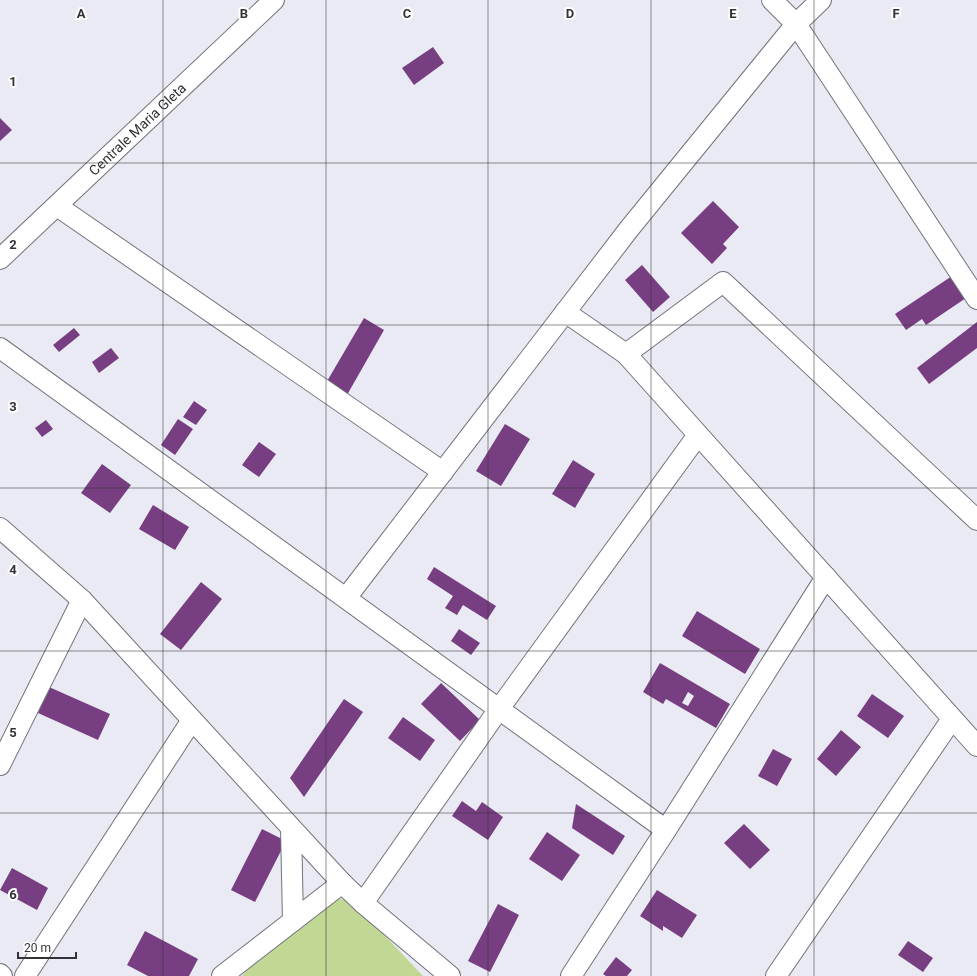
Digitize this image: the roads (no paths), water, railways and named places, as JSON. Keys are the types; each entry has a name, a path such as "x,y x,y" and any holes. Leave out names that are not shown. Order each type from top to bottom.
{"street":[{"name":"Centrale Maria Gleta","path":"0,259 274,0"},
{"path":"772,0 796,24 977,299"},
{"path":"346,598 629,228 796,24 821,0"},
{"path":"57,206 443,472"},
{"path":"626,354 723,282 976,517"},
{"path":"565,312 626,354 977,746"},
{"path":"0,348 666,830"},
{"path":"364,903 499,709 698,435"},
{"path":"0,528 82,600 342,883 450,976"},
{"path":"571,976 666,830 826,577"},
{"path":"0,765 82,600"},
{"path":"776,976 952,718"},
{"path":"25,976 192,720"},
{"path":"291,828 293,921"},
{"path":"222,976 342,883"}]}
